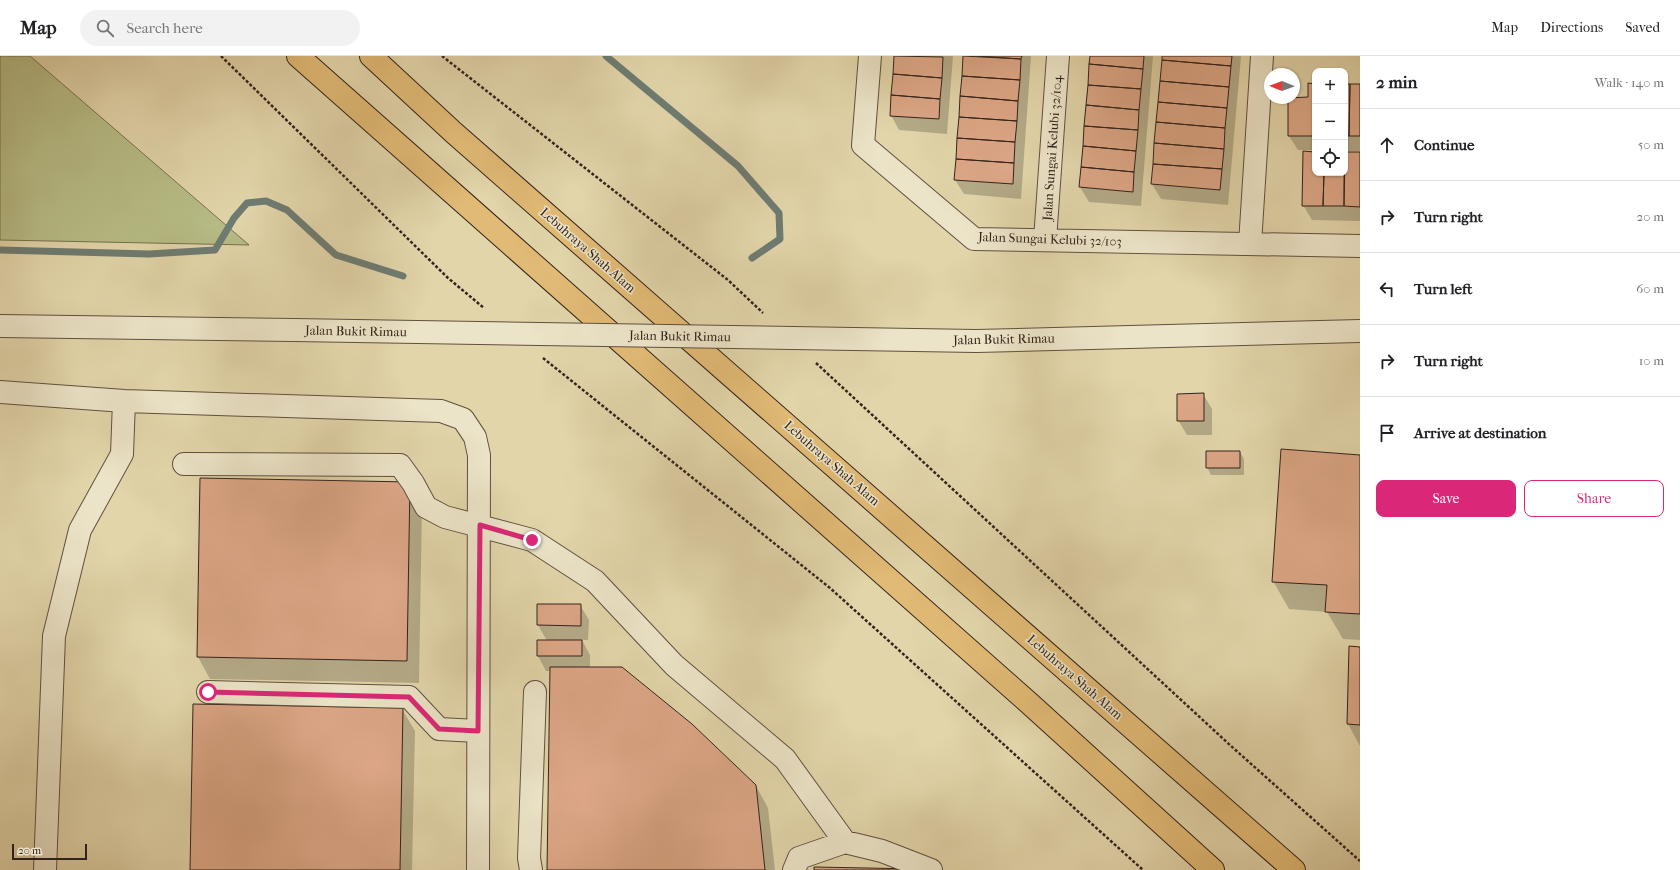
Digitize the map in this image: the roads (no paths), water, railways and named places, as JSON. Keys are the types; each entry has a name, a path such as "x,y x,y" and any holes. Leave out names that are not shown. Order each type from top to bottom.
{"highway":[{"path":"298,56 1023,697 1213,870"},
{"name":"Lebuhraya Shah Alam","path":"370,56 459,137 1294,870"}],"street":[{"name":"Jalan Sungai Kelubi 32/103","path":"870,56 863,144 974,239 1360,246"},
{"name":"Jalan Sungai Kelubi 32/104","path":"1046,240 1058,56"},
{"path":"1250,244 1262,56"},
{"name":"Jalan Bukit Rimau","path":"0,326 976,341 1360,331"},
{"path":"0,392 124,401 441,411 463,418 475,437 480,455 478,870"},
{"path":"45,870 54,636 80,530 122,454 124,401"},
{"path":"184,464 400,465 413,483 426,507 445,517 480,525 532,540 594,581 674,665 785,759 846,842"},
{"path":"208,692 409,697 439,729 478,731"},
{"path":"531,870 529,858 535,692"},
{"path":"794,870 799,858 846,842 882,851 931,870"}],"waterway":[{"path":"606,56 738,166 779,213 780,239 752,258"},
{"path":"0,250 149,254 215,250 234,218 247,203 266,201 287,210 336,255 403,276"}]}
